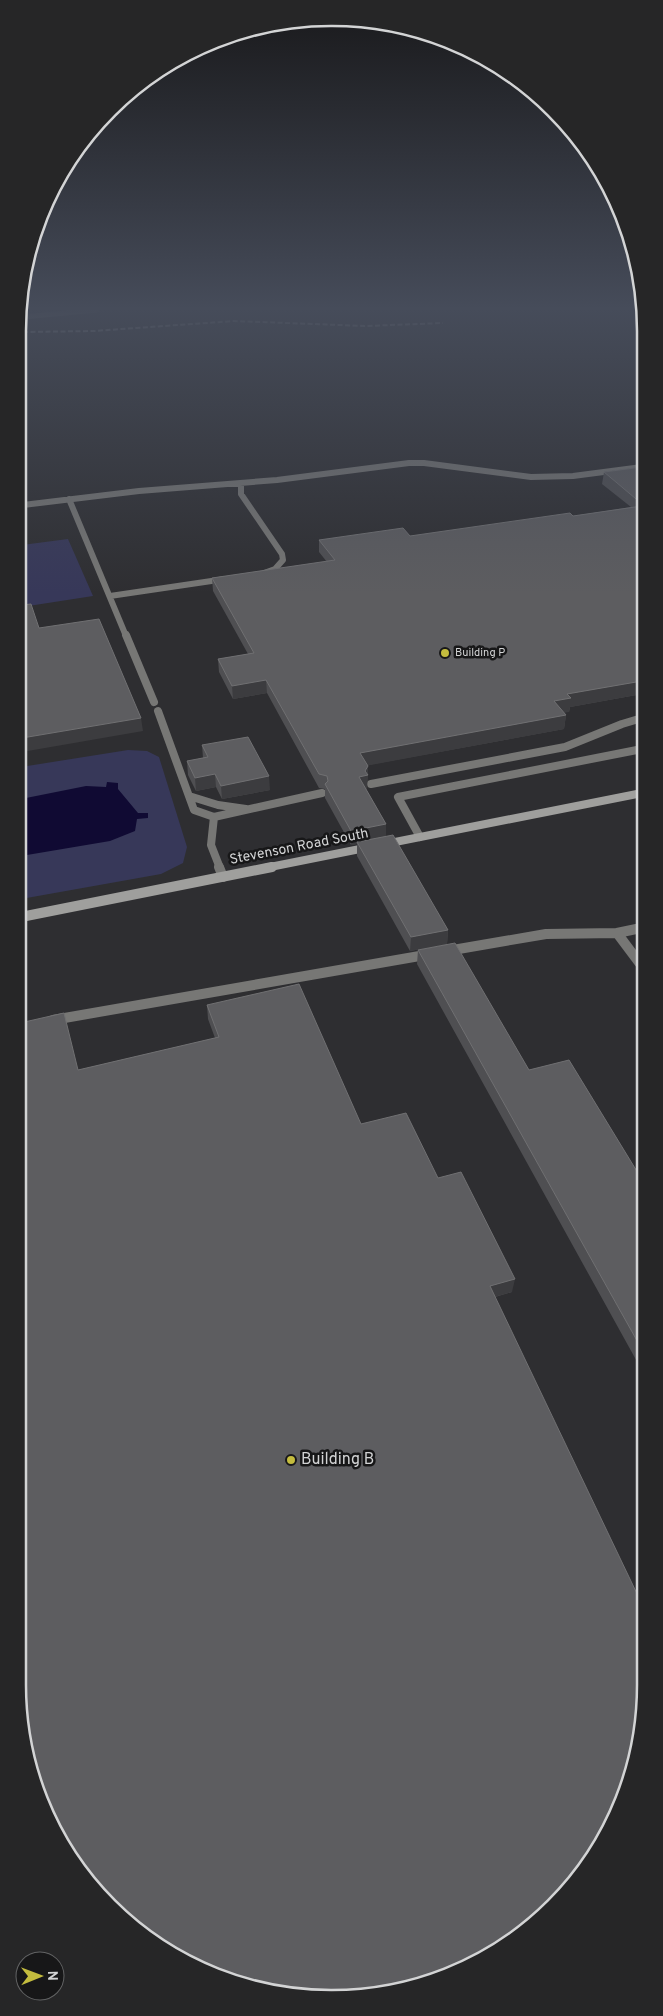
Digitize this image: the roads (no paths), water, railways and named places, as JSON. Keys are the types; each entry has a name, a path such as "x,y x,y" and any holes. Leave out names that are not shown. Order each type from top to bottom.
{"main road":[{"name":"Stevenson Road South","path":"26,916 637,794"}],"lane":[{"path":"26,505 241,483 409,463 424,463 514,476 548,477 582,475 637,468"},
{"path":"241,483 241,494 282,554 283,560 274,570 256,574"},
{"path":"68,499 154,702"},
{"path":"110,596 236,577"},
{"path":"158,711 194,810 214,816 251,810 322,793"},
{"path":"371,784 565,746 595,737 623,722 637,719"},
{"path":"420,837 398,797 637,750"},
{"path":"189,796 218,806 251,810"},
{"path":"214,816 211,845 224,876"},
{"path":"40,1022 546,934 617,933 637,929"},
{"path":"617,933 637,960"}],"place":[{"name":"Building P","path":"445,653"},
{"name":"Building B","path":"291,1460"}]}
